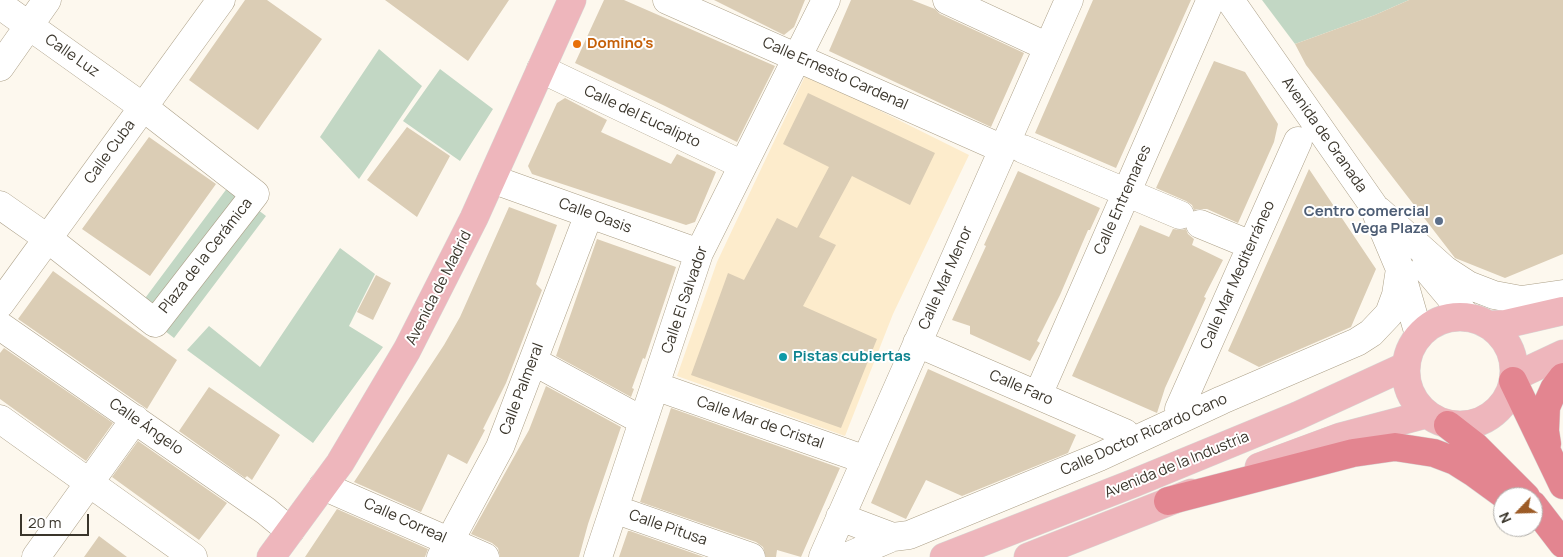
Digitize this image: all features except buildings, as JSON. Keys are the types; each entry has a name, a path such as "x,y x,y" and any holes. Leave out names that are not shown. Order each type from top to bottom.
{"highway":[{"path":"1550,460 1545,431 1546,407 1554,389 1563,377"},
{"path":"1514,379 1563,485"},
{"path":"1437,420 1481,452 1516,487"},
{"path":"1168,501 1353,453 1395,446 1434,454 1454,461 1493,487"}],"main road":[{"name":"Avenida de Madrid","path":"271,557 340,463 408,350 474,218 572,0"},
{"path":"1477,321 1498,332 1511,353 1514,365 1514,379 1507,399 1499,410 1475,424 1462,426 1437,420 1417,405 1410,393 1406,379 1406,366 1413,344 1429,326 1441,320 1454,317 1506,324 1563,311"},
{"path":"1514,379 1563,354"},
{"name":"Avenida de la Industria","path":"944,557 1134,483 1297,416 1406,366"},
{"name":"Avenida de la Industria","path":"1028,557 1168,501 1340,437 1437,420"}],"street":[{"path":"0,67 47,0"},
{"name":"Calle Cuba","path":"0,304 221,0"},
{"name":"Calle Ernesto Cardenal","path":"667,0 797,58 1013,149 1126,193 1251,246"},
{"name":"Calle El Salvador","path":"598,557 699,253 826,0"},
{"path":"947,0 1048,47"},
{"name":"Calle Mar Menor","path":"823,557 917,343 1013,149 1048,47 1069,0"},
{"name":"Calle Entremares","path":"1038,395 1126,193 1219,3"},
{"name":"Avenida de Granada","path":"1219,3 1373,205 1400,269 1419,335"},
{"name":"Calle Luz","path":"0,5 143,107"},
{"name":"Calle del Eucalipto","path":"541,69 743,165"},
{"name":"Plaza de la Cerámica","path":"48,238 155,322 255,194 143,107"},
{"name":"Calle Mar Mediterráneo","path":"1179,408 1298,141"},
{"name":"Calle Oasis","path":"492,179 699,253"},
{"path":"0,205 48,238"},
{"path":"1373,205 1445,270 1468,285 1494,295 1521,300 1563,294"},
{"path":"1373,205 1477,321"},
{"name":"Calle Palmeral","path":"445,549 500,447 589,214"},
{"name":"Calle Doctor Ricardo Cano","path":"846,557 893,537 910,535 1099,457 1222,400 1357,342 1371,333 1389,314 1396,294 1400,269"},
{"name":"Calle Ángelo","path":"0,326 266,511 290,531"},
{"name":"Calle Faro","path":"917,343 1125,433"},
{"path":"533,361 643,421"},
{"name":"Calle Mar de Cristal","path":"655,386 866,460"},
{"path":"0,419 193,557"},
{"path":"36,557 135,419"},
{"name":"Calle Correal","path":"323,486 445,549 486,557"},
{"name":"Calle Pitusa","path":"614,509 751,557"},
{"path":"840,517 893,537"}],"shaded area":[{"path":"806,74 969,155 893,314 845,436 677,376 717,262"}],"green space":[{"path":"1262,0 1409,0 1375,15 1295,44"},
{"path":"379,49 422,86 359,179 320,137"},
{"path":"440,69 493,109 460,161 403,121"},
{"path":"228,187 266,216 174,338 137,309"},
{"path":"340,248 375,274 349,326 383,347 313,443 187,350 209,326 260,367"}],"place":[{"name":"Domino's","path":"577,44"},
{"name":"Centro comercial Vega Plaza","path":"1439,221"},
{"name":"Pistas cubiertas","path":"783,357"}]}
